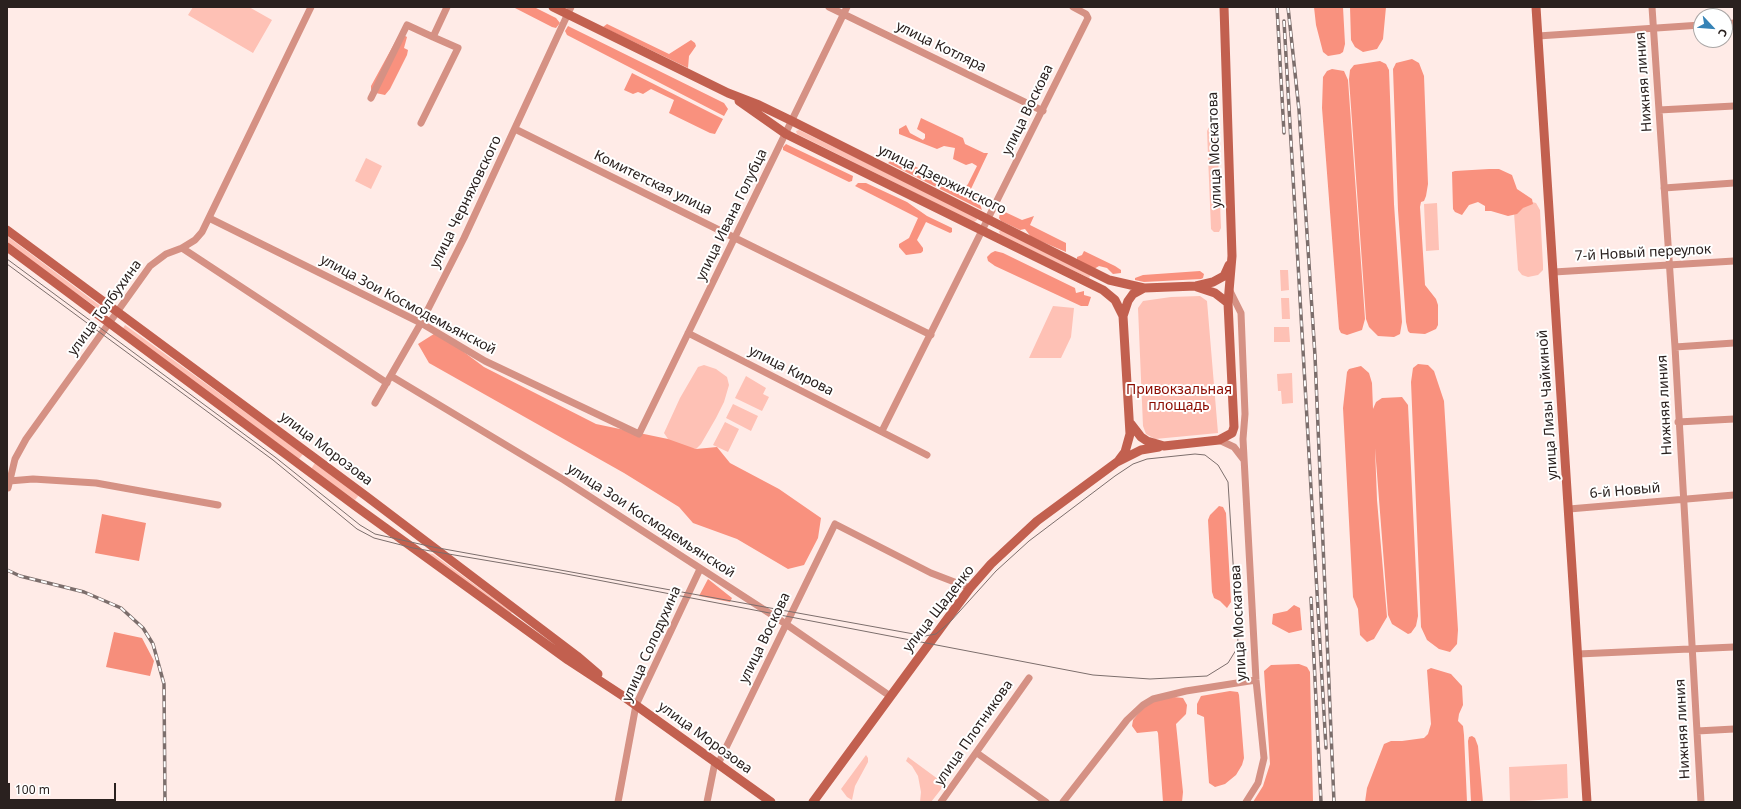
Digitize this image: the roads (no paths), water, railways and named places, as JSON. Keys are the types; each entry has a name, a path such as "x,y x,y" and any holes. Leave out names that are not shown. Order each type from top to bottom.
{"main road":[{"name":"улица Дзержинского","path":"553,7 569,11 728,93 759,105 792,121 1109,280 1144,288"},
{"name":"улица Москатова","path":"1224,7 1232,256 1228,303 1234,427"},
{"name":"улица Лизы Чайкиной","path":"1536,7 1587,802"},
{"name":"улица Дзержинского","path":"728,93 786,134 1103,290 1115,300 1123,316"},
{"name":"улица Морозова","path":"7,230 366,496 577,656 623,696"},
{"name":"улица Морозова","path":"7,247 358,508 568,660 636,705 771,802"},
{"path":"1232,256 1227,271 1221,278 1196,286 1144,288 1134,294 1128,301 1123,316 1131,424 1140,437 1147,441 1164,446 1219,440 1232,433 1234,427"},
{"path":"1196,286 1215,293 1228,303"},
{"name":"улица Щаденко","path":"1117,462 1125,452 1129,443 1131,424"},
{"name":"улица Щаденко","path":"813,802 970,588 992,564 1037,521 1117,462 1141,450 1164,446"},
{"path":"303,467 310,455"},
{"path":"358,508 366,496"}],"street":[{"name":"улица Толбухина","path":"8,485 15,460 26,439 117,312 157,260 195,240 202,232 311,7"},
{"path":"432,37 447,7"},
{"name":"улица Котляра","path":"829,7 1043,111"},
{"name":"улица Ивана Голубца","path":"639,434 847,7"},
{"name":"улица Воскова","path":"983,232 1088,18 1086,14 1072,7"},
{"name":"Нижняя линия","path":"1652,7 1675,347 1678,422 1684,499 1701,802"},
{"name":"улица Черняховского","path":"375,402 421,323 464,238 569,11"},
{"path":"371,98 407,24 458,48 421,123"},
{"path":"1538,36 1693,26"},
{"path":"1659,110 1734,106"},
{"name":"Комитетская улица","path":"515,129 931,335"},
{"path":"1664,188 1734,184"},
{"name":"улица Зои Космодемьянской","path":"209,218 421,323 485,361 639,434"},
{"path":"882,431 983,232"},
{"path":"182,248 387,383"},
{"name":"7-й Новый переулок","path":"1554,272 1734,261"},
{"name":"улица Москатова","path":"1230,292 1240,312 1245,414 1243,438 1244,460 1256,680 1264,758 1258,783 1246,802"},
{"path":"1228,303 1240,312"},
{"name":"улица Кирова","path":"688,333 927,455"},
{"path":"1675,347 1734,343"},
{"name":"улица Зои Космодемьянской","path":"391,376 558,476 786,624 890,696"},
{"path":"1678,422 1734,419"},
{"path":"1234,427 1243,438"},
{"path":"1219,440 1234,447 1244,460"},
{"path":"8,485 32,479 96,483 218,505"},
{"name":"6-й Новый","path":"1569,510 1734,495"},
{"name":"улица Воскова","path":"707,802 716,763 835,524 931,573 970,588"},
{"name":"улица Солодухина","path":"618,802 636,705 700,569"},
{"path":"1578,654 1734,647"},
{"name":"улица Плотникова","path":"941,802 1029,678"},
{"path":"1063,802 1127,720 1143,704 1153,699 1186,691 1256,680"},
{"path":"1697,732 1734,729"},
{"path":"976,753 1046,802"}],"tram line":[{"path":"7,259 275,457 360,525 375,534 433,547 925,636 936,634 950,622 996,571 1029,541 1133,464 1147,459 1195,454 1205,455 1218,465 1228,482 1238,642 1236,650 1228,663 1207,676 1150,679 1093,675 561,573 413,548 374,538 357,529 273,460 7,264"}],"railway":[{"path":"1277,7 1284,133"},
{"path":"1288,7 1299,110 1315,356 1334,802"},
{"path":"1284,21 1326,748"},
{"path":"7,570 20,576 84,592 121,608 143,628 153,644 164,684 165,802"},
{"path":"1311,598 1321,802"}],"park label":[{"name":"Привокзальная площадь","path":"1179,398"}]}
